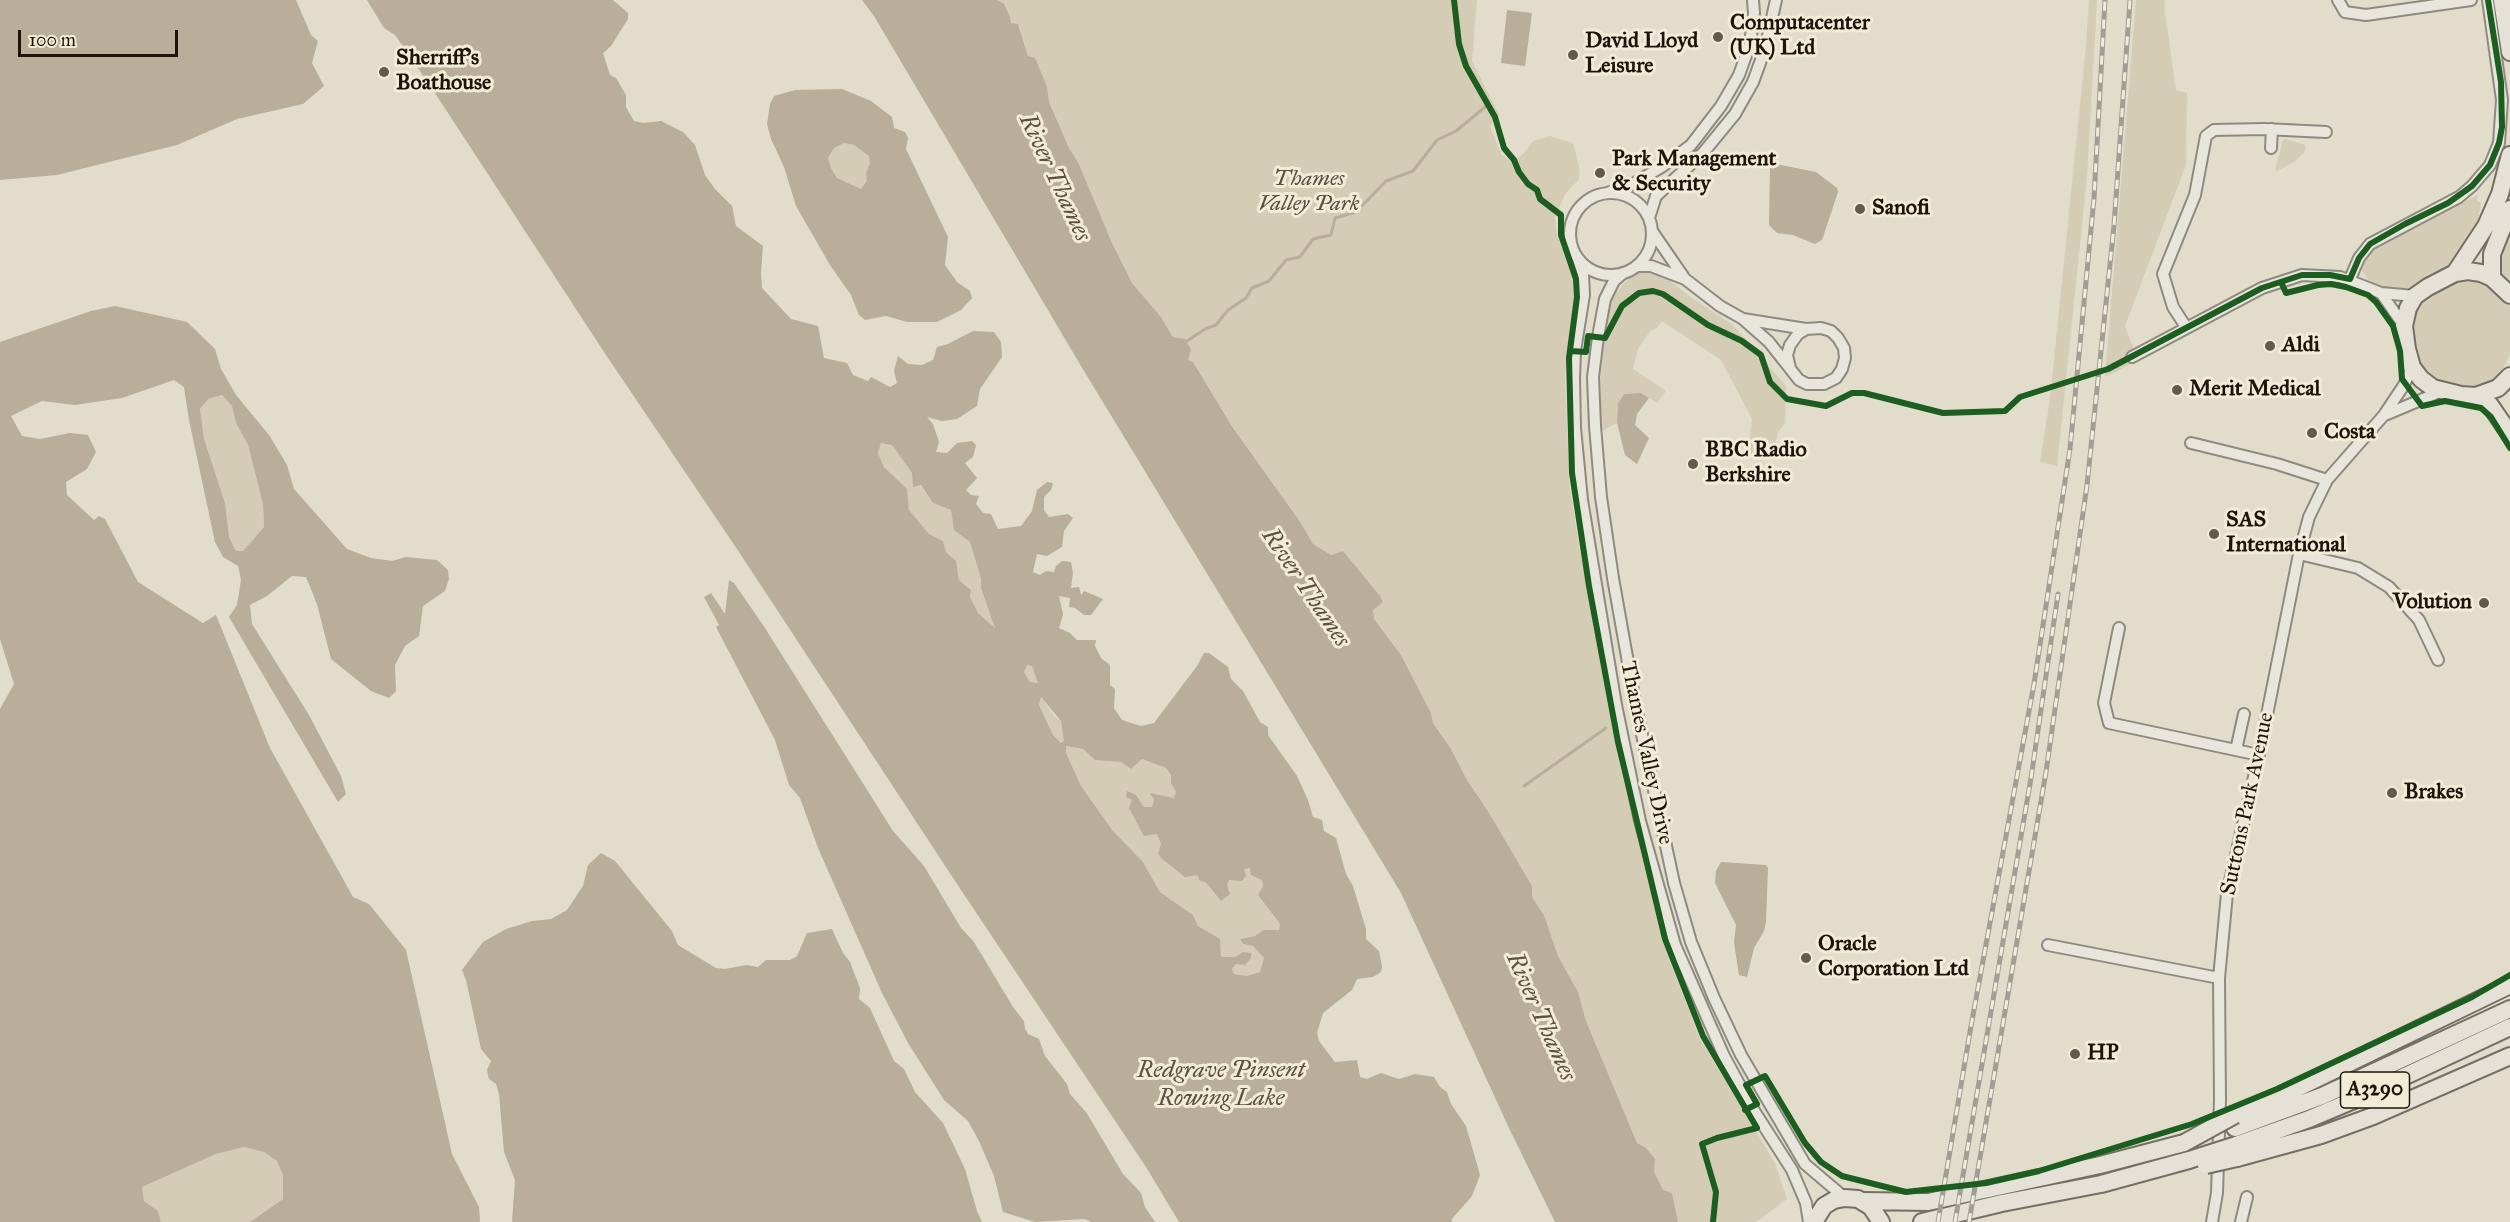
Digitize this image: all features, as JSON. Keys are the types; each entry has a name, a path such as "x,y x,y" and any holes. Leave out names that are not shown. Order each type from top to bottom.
{"main road":[{"path":"2502,0 2510,52"},
{"path":"2455,273 2486,226 2502,188 2510,155"},
{"path":"2492,278 2492,254 2510,208"},
{"path":"2510,295 2492,278 2475,271 2455,273 2415,296 2408,308 2404,326 2412,367 2421,379 2442,391 2476,396 2490,405 2510,434"},
{"path":"2476,396 2498,388 2510,376"},
{"name":"A3290","path":"2235,1122 2287,1093 2510,985"},
{"name":"A3290","path":"1863,1201 1928,1202 2100,1165 2184,1143 2235,1122 2322,1096 2510,1009"},
{"name":"A3290","path":"2236,1152 2510,1028"},
{"name":"A3290","path":"1922,1222 2002,1203 2101,1185 2148,1171 2321,1135 2373,1116 2510,1056"},
{"path":"1814,1222 1824,1206 1834,1200 1845,1198 1863,1201 1871,1207 1881,1222"}],"street":[{"path":"1652,231 1647,254 1636,266 1622,274 1609,275 1590,270 1578,259 1571,244 1570,232 1574,217 1581,206 1590,199 1633,184 1663,166 1691,144 1721,106 1739,75 1750,44 1754,13 1753,0"},
{"path":"1649,218 1656,196 1703,153 1735,114 1757,71 1766,46 1776,0"},
{"path":"2338,0 2345,12 2366,15 2471,0"},
{"path":"2350,279 2359,258 2370,244 2459,196 2472,186 2490,165 2499,143 2502,100 2488,0"},
{"path":"2186,327 2173,307 2163,274 2195,195 2206,136 2214,130 2272,129 2326,132"},
{"path":"2271,148 2272,129"},
{"path":"1607,193 1631,198 1642,207 1664,252 1676,264 1685,279"},
{"name":"Thames Valley Drive","path":"1578,259 1583,274 1584,295 1575,351 1574,378 1575,428 1582,500 1616,705 1640,821 1675,945 1724,1056 1751,1106 1792,1170 1806,1203 1809,1222"},
{"path":"1636,266 1652,266 1685,279 1720,306 1743,319 1769,342 1799,380 1817,385 1827,383 1842,369 1845,358 1844,348 1839,338 1821,328 1806,329 1743,319"},
{"name":"Thames Valley Drive","path":"1622,274 1614,281 1605,299 1598,337 1593,377 1595,426 1615,589 1635,702 1674,883 1691,942 1713,998 1741,1055 1805,1164 1845,1198"},
{"path":"2132,357 2262,288 2302,275 2330,275 2350,279 2381,293 2415,296"},
{"path":"2381,293 2404,326"},
{"path":"1790,368 1787,355 1790,345 1798,334 1806,329"},
{"name":"Suttons Park Avenue","path":"2212,1222 2217,1193 2220,1107 2219,978 2227,894 2259,755 2299,554 2308,517 2327,480 2384,415 2404,385 2412,367"},
{"name":"Suttons Park Avenue","path":"2384,415 2442,391"},
{"path":"2191,443 2277,464 2327,480"},
{"path":"2299,554 2358,568 2389,587 2419,620 2438,660"},
{"path":"2119,628 2104,703 2109,723 2259,755"},
{"path":"2236,750 2244,714"},
{"path":"2048,945 2219,978"},
{"path":"2241,1222 2247,1197"}],"green space":[{"name":"Thames Valley Park","path":"997,0 1477,0 1472,61 1499,115 1490,126 1501,154 1512,163 1525,152 1533,141 1550,136 1573,143 1579,165 1579,179 1565,194 1555,218 1557,235 1573,279 1574,296 1565,374 1569,480 1576,528 1608,705 1662,940 1699,1037 1775,1163 1787,1199 1756,1222 1678,1222 1672,1194 1663,1190 1637,1143 1586,1021 1578,992 1558,956 1544,915 1532,897 1532,886 1467,780 1451,749 1433,723 1431,713 1401,655 1374,619 1375,606 1348,557 1343,551 1331,555 1313,544 1301,523 1233,428 1193,362 1188,360 1161,317 1132,283 1049,102 1047,87 1028,56 1020,28 1017,24 1010,23"},
{"path":"2089,0 2097,0 2087,177 2057,466 2040,462 2050,399"},
{"path":"2136,0 2165,0 2176,90 2187,93 2186,165 2125,326 2134,350 2131,364 2105,377"},
{"path":"2283,140 2305,145 2306,150 2296,161 2277,171 2275,170"},
{"path":"844,143 854,145 869,155 870,163 866,173 868,181 861,189 837,178 831,168 828,158 834,148"},
{"path":"2478,195 2477,201 2481,203 2476,229 2451,265 2403,290 2388,290 2368,280 2362,270 2366,255 2388,238"},
{"path":"2510,222 2510,286 2497,268 2499,249"},
{"path":"1649,269 1660,273 1733,325 1786,386 1785,423 1778,432 1772,458 1753,456 1749,452 1752,419 1721,360 1662,321 1657,328 1650,331 1638,349 1633,369 1666,391 1657,403 1641,393 1618,404 1617,423 1600,432 1599,398 1602,356 1613,296 1631,276"},
{"path":"2460,279 2476,279 2484,283 2510,307 2510,355 2499,377 2489,384 2475,388 2434,380 2425,375 2417,361 2411,323 2416,306 2422,298"},
{"path":"222,395 232,406 236,423 248,445 263,504 264,527 243,551 236,551 229,537 225,503 204,439 200,409 208,399"},
{"path":"881,443 892,445 933,503 951,510 954,530 970,542 981,579 981,588 996,629 978,613 970,597 971,590 959,580 956,561 946,552 943,541 929,534 909,510 907,489 884,467 878,453"},
{"path":"1027,665 1032,665 1039,683 1030,682 1024,672"},
{"path":"1041,696 1054,716 1061,721 1065,741 1061,743 1053,735 1039,705"},
{"path":"1066,746 1083,749 1095,760 1121,762 1131,769 1142,759 1166,768 1171,775 1171,783 1176,792 1174,798 1151,794 1154,800 1152,807 1144,807 1136,795 1132,800 1157,833 1161,844 1158,853 1198,875 1221,901 1229,880 1242,880 1243,869 1250,868 1262,880 1263,886 1258,895 1280,924 1279,931 1263,930 1255,936 1240,939 1243,944 1253,946 1264,958 1260,972 1247,976 1234,974 1232,969 1236,964 1236,957 1221,957 1219,939 1198,926 1193,915 1160,892 1143,862 1113,831 1081,786 1066,753"},
{"path":"244,1147 264,1152 277,1161 283,1175 283,1199 250,1222 161,1222 158,1211 144,1201 142,1187 216,1154"}],"water":[{"path":"0,0 296,0 311,35 318,41 312,63 324,86 303,104 237,119 177,145 57,175 0,180"},
{"name":"Redgrave Pinsent Rowing Lake","path":"367,0 613,0 628,13 628,19 611,46 603,53 610,75 616,78 626,95 626,107 634,121 643,123 661,121 683,132 695,145 705,175 732,206 736,226 763,246 762,288 791,319 818,326 824,358 847,363 853,375 868,381 871,377 890,387 897,383 894,371 898,356 908,364 922,365 933,360 937,347 973,331 994,332 1001,342 1002,357 980,389 977,406 957,419 942,421 927,417 933,424 939,442 936,452 947,453 957,443 972,441 976,445 973,457 965,463 977,478 966,490 971,495 979,496 976,504 983,513 991,514 998,529 1021,526 1032,511 1037,490 1047,482 1053,483 1051,490 1044,497 1044,510 1049,517 1068,514 1073,518 1064,531 1062,547 1047,556 1037,554 1033,572 1040,575 1046,571 1054,572 1056,566 1062,561 1071,562 1073,573 1071,588 1079,587 1081,595 1084,591 1103,599 1091,615 1084,615 1075,608 1069,607 1070,598 1059,596 1063,614 1059,628 1070,633 1077,640 1096,640 1095,646 1101,658 1110,665 1110,685 1115,689 1114,708 1122,720 1141,726 1154,723 1197,666 1204,653 1209,653 1228,667 1231,679 1243,691 1260,722 1268,727 1268,735 1297,776 1313,817 1322,820 1324,831 1336,838 1366,929 1366,939 1379,951 1381,972 1373,977 1357,979 1352,990 1323,1013 1317,1033 1319,1041 1335,1062 1357,1060 1360,1077 1367,1079 1381,1073 1399,1079 1415,1074 1434,1077 1440,1087 1447,1092 1451,1104 1466,1126 1480,1175 1472,1196 1451,1220 1453,1222 1179,1222 1146,1167 604,352 433,90 395,35 384,28","holes":["881,443 892,445 912,473 913,487 921,485 933,503 951,510 954,530 970,542 981,579 981,588 995,628 978,613 970,597 971,590 959,580 956,561 946,552 943,541 929,534 909,510 907,489 884,467 878,453","1027,665 1032,666 1038,683 1030,682 1024,672","1041,697 1061,721 1064,741 1061,743 1053,735 1039,705","1066,746 1083,749 1095,760 1121,762 1131,769 1142,759 1166,768 1171,775 1171,783 1176,792 1174,798 1150,793 1154,800 1152,807 1144,807 1136,795 1127,791 1126,797 1132,800 1129,808 1144,836 1157,834 1161,844 1158,853 1161,858 1185,877 1198,875 1199,880 1206,883 1221,901 1230,894 1227,885 1229,880 1242,881 1246,876 1244,869 1250,868 1251,875 1262,880 1263,886 1258,895 1280,924 1279,930 1263,930 1255,936 1240,939 1243,944 1253,946 1264,958 1260,972 1247,976 1234,974 1232,969 1236,964 1245,965 1251,958 1251,953 1243,952 1236,957 1221,957 1220,939 1198,926 1193,915 1160,892 1143,862 1113,831 1081,786 1066,753"]},
{"name":"River Thames","path":"862,0 997,0 1004,4 1011,23 1018,24 1028,56 1035,58 1047,87 1049,102 1132,283 1161,317 1173,337 1185,339 1191,350 1188,360 1193,362 1233,428 1301,523 1313,544 1331,555 1343,551 1380,596 1383,602 1373,610 1374,619 1401,655 1431,713 1433,723 1451,749 1467,780 1532,886 1532,897 1544,915 1558,956 1578,992 1586,1021 1637,1143 1646,1148 1655,1159 1654,1172 1663,1190 1672,1193 1678,1222 1555,1222 1509,1128 1401,893 1081,366 874,16"},
{"path":"1507,10 1532,13 1525,66 1501,63"},
{"path":"842,89 871,101 892,117 894,128 905,132 908,138 906,149 948,237 945,265 957,282 970,291 972,298 961,310 937,322 907,322 886,316 865,320 859,315 851,295 830,265 796,206 784,167 771,139 767,124 770,104 774,96 795,90","holes":["844,143 854,145 869,156 867,181 861,189 837,178 828,158 834,148"]},
{"path":"1781,165 1816,172 1837,188 1838,192 1822,240 1815,244 1793,235 1777,233 1769,225 1770,166"},
{"path":"115,306 187,322 215,349 221,369 236,395 269,435 287,465 294,489 347,549 371,558 392,561 406,557 437,560 448,570 449,579 445,591 423,606 419,636 405,646 395,665 396,691 389,698 371,691 331,659 317,604 306,577 292,576 267,596 250,605 252,624 309,715 341,776 346,794 338,802 229,617 237,605 241,580 238,566 223,557 215,542 184,387 174,380 122,398 75,405 42,401 11,416 22,436 40,439 70,433 88,435 96,452 87,469 66,482 67,495 94,520 99,516 105,519 138,582 203,623 216,615 270,748 353,897 369,904 406,950 452,1154 479,1207 480,1222 250,1222 283,1199 283,1175 277,1161 264,1152 244,1147 216,1154 142,1187 144,1201 158,1211 161,1222 0,1222 0,709 14,684 0,639 0,342 91,311","holes":["222,395 232,406 236,423 248,445 263,504 264,527 243,551 236,551 229,537 225,503 204,439 200,409 208,399"]},
{"path":"1641,393 1649,398 1637,414 1635,425 1649,438 1637,464 1625,455 1617,423 1618,404 1624,394"},
{"path":"729,580 734,583 763,625 893,831 924,866 961,928 974,942 1013,1007 1024,1021 1028,1034 1039,1039 1045,1056 1067,1084 1070,1094 1086,1112 1123,1174 1141,1193 1145,1207 1155,1222 1091,1222 1085,1219 1035,1222 1003,1212 994,1176 968,1121 944,1100 908,1043 882,993 818,848 800,798 789,785 775,740 716,627 719,625 704,597 711,593 725,614"},
{"path":"601,853 615,861 672,931 678,945 716,968 725,969 746,965 758,967 766,960 790,960 797,956 807,933 832,929 843,953 850,962 860,988 859,999 870,1008 894,1061 904,1069 915,1092 943,1123 965,1169 982,1222 512,1222 515,1180 504,1152 499,1094 496,1084 489,1079 487,1070 491,1061 481,1049 462,970 483,942 506,929 532,921 551,919 567,910 583,886 588,865"},
{"path":"1721,862 1766,865 1768,868 1766,922 1764,931 1754,948 1747,977 1739,975 1734,942 1736,925 1715,883 1716,871"}],"waterway":[{"path":"1184,343 1205,329 1216,325 1228,310 1246,298 1252,288 1269,281 1286,260 1300,257 1313,239 1331,235 1335,218 1356,212 1386,181 1413,171 1437,140 1456,131 1485,107"},
{"path":"1524,786 1606,728"}],"railway":[{"path":"1938,1222 1971,1026 2034,684 2070,449 2094,198 2105,0"},
{"path":"1969,1222 2046,772 2087,485 2114,226 2130,0"},
{"path":"1955,1222 2031,778 2058,594"}],"cycle path":[{"path":"1454,0 1459,44 1466,66 1495,117 1504,148 1528,184 1537,190 1540,199 1561,215 1561,235 1576,279 1577,297 1569,358 1572,473 1589,586 1618,742 1665,939 1703,1036 1757,1128 1702,1144 1716,1192 1713,1222"},
{"path":"1570,351 1586,352 1588,336 1605,338 1622,306 1639,293 1653,291 1663,294 1708,325 1742,341 1761,355 1770,382 1787,399 1826,406 1852,393 1864,393 1943,413 2005,411 2020,397 2108,369 2262,288 2302,275 2330,275 2350,279 2359,258 2370,244 2448,203 2472,186 2490,165 2499,143 2502,127 2501,82 2488,0"},
{"path":"2281,282 2286,293 2331,284 2368,295 2376,302 2393,326 2400,351 2402,379 2422,406 2445,401 2481,408 2491,417 2510,448"},
{"path":"1745,1110 1757,1104 1746,1085 1765,1076 1805,1143 1821,1162 1842,1176 1906,1192 1986,1183 2039,1171 2192,1124 2277,1089 2472,997 2510,975"}],"place":[{"name":"Computacenter (UK) Ltd","path":"1718,37"},
{"name":"David Lloyd Leisure","path":"1573,55"},
{"name":"Sherriff's Boathouse","path":"384,72"},
{"name":"Park Management & Security","path":"1600,173"},
{"name":"Sanofi","path":"1860,209"},
{"name":"Aldi","path":"2270,346"},
{"name":"Merit Medical","path":"2177,390"},
{"name":"Costa","path":"2312,433"},
{"name":"BBC Radio Berkshire","path":"1693,464"},
{"name":"SAS International","path":"2214,534"},
{"name":"Volution","path":"2484,603"},
{"name":"Brakes","path":"2392,793"},
{"name":"Oracle Corporation Ltd","path":"1806,958"},
{"name":"HP","path":"2075,1054"}]}
